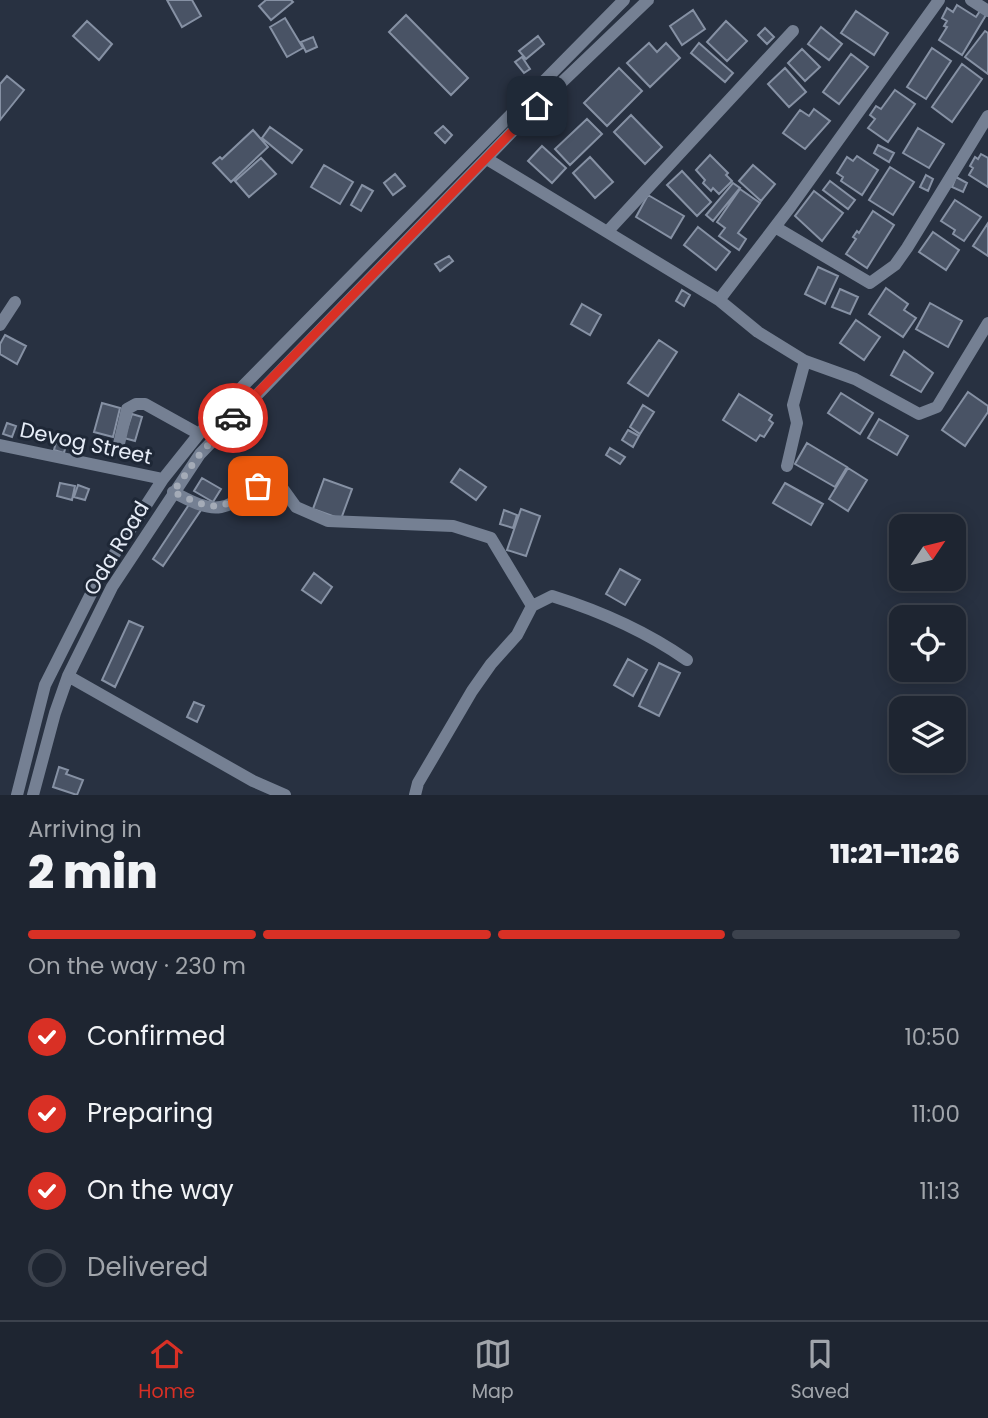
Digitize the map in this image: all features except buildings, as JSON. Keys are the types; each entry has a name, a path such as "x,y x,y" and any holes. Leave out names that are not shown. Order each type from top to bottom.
{"street":[{"name":"Oda Road","path":"33,795 68,676 112,587 173,492 217,435 537,106 648,0"},
{"path":"719,300 939,0"},
{"path":"971,0 988,11"},
{"name":"Oda Road","path":"17,795 45,685 99,578 163,479 199,434 311,316 616,3"},
{"path":"608,231 793,31"},
{"path":"775,227 870,283 878,279 895,265 907,248 988,116"},
{"path":"487,159 719,300 758,332 805,361 855,379 919,414 937,407 988,323"},
{"path":"0,326 15,302"},
{"path":"787,466 797,423 793,405 805,361"},
{"path":"118,448 127,409 136,404 145,404 199,434"},
{"name":"Devog Street","path":"0,445 163,479"},
{"path":"173,492 205,506 222,507 267,481 278,482 296,507 328,521 453,526 477,532 491,538 532,606"},
{"path":"415,795 418,783 472,691 491,664 517,635 532,606 552,596 656,638 687,660"},
{"path":"68,676 253,780 285,795"}],"way so far":[{"path":"233,418 200,454 173,492 205,506 222,507 258,486"}],"route":[{"path":"233,418 537,106"}]}
